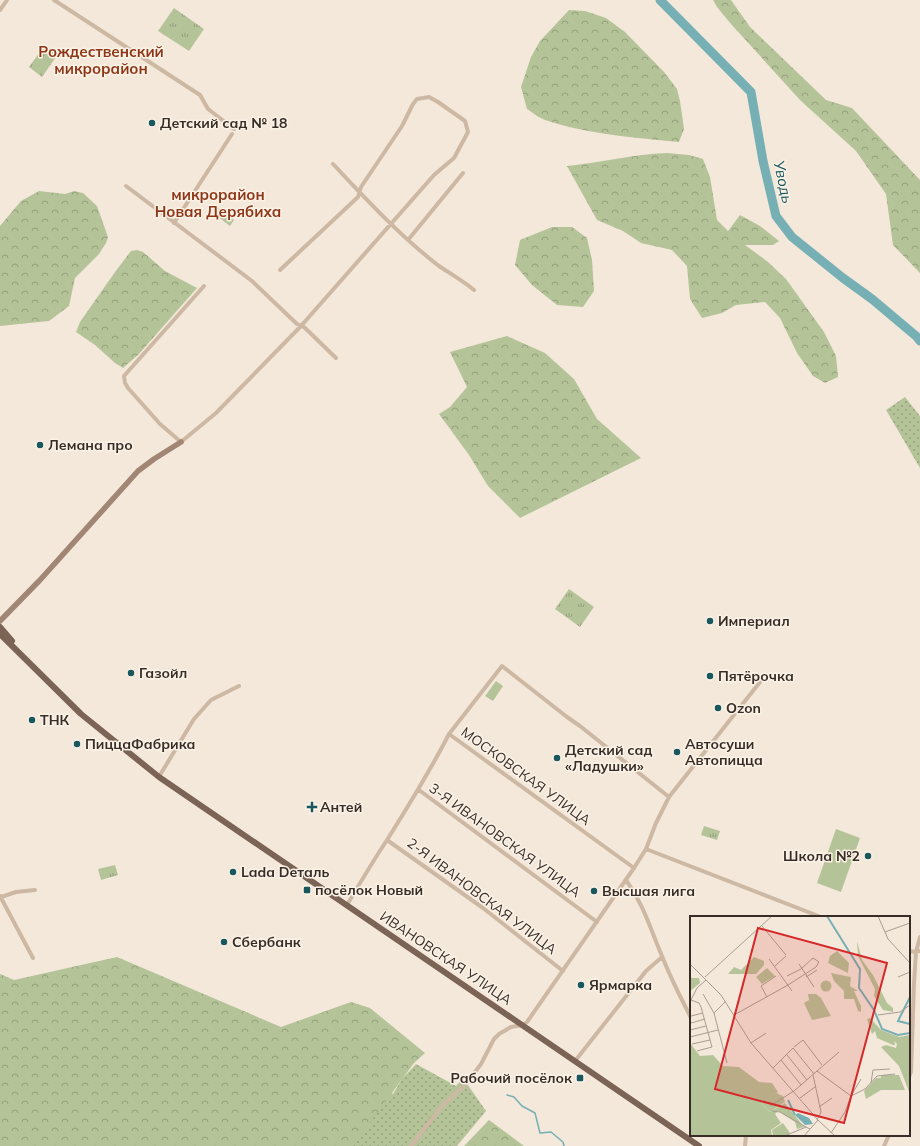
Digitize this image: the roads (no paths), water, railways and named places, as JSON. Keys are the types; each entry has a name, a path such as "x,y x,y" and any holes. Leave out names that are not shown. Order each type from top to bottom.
{"main road":[{"name":"ИВАНОВСКАЯ УЛИЦА","path":"0,627 25,656 98,726 179,789"},
{"name":"ИВАНОВСКАЯ УЛИЦА","path":"0,634 97,728 148,768 699,1146"}],"street":[{"path":"0,10 7,0"},
{"path":"54,0 200,95 208,109 234,129"},
{"path":"0,621 40,580 138,471 181,442 216,413 301,326 434,175 454,158 468,132 465,120 429,97 417,99 402,126 361,187 358,197 280,270"},
{"path":"174,223 232,134"},
{"path":"333,164 408,240 440,266 474,290"},
{"path":"408,240 463,173"},
{"path":"126,186 252,281 297,324 304,327 336,358"},
{"path":"181,442 160,424 128,388 125,383 124,376 204,286"},
{"path":"449,734 502,666 669,797"},
{"path":"411,1146 442,1106 467,1083 482,1064 494,1038 504,1030 523,1025 527,1022 634,868 646,848 669,797 760,682"},
{"path":"160,775 194,719 211,700 239,686"},
{"name":"МОСКОВСКАЯ УЛИЦА","path":"347,905 418,790 449,734 634,868"},
{"name":"3-Я ИВАНОВСКАЯ УЛИЦА","path":"418,790 597,922"},
{"name":"2-Я ИВАНОВСКАЯ УЛИЦА","path":"386,840 482,908 563,971"},
{"path":"646,848 818,916"},
{"path":"626,880 644,909 662,957 690,1016"},
{"path":"33,958 1,896 16,892 35,890"},
{"path":"910,1074 914,983 920,937"},
{"path":"575,1061 646,971 662,957"},
{"path":"745,1146 746,1136"},
{"path":"884,1146 888,1136"}],"waterway":[{"name":"Уводь","path":"660,0 751,92 763,161 776,216 792,237 872,299 920,341"},
{"path":"507,1095 514,1097 522,1106 535,1113 540,1133 551,1132 563,1142 564,1146"}],"place":[{"name":"Детский сад № 18","path":"152,123"},
{"name":"Лемана про","path":"40,445"},
{"name":"Империал","path":"710,621"},
{"name":"Газойл","path":"131,673"},
{"name":"Пятёрочка","path":"710,676"},
{"name":"Ozon","path":"718,708"},
{"name":"ТНК","path":"32,720"},
{"name":"ПиццаФабрика","path":"77,744"},
{"name":"Автосуши Автопицца","path":"677,752"},
{"name":"Детский сад «Ладушки»","path":"557,758"},
{"name":"Антей","path":"312,807"},
{"name":"Школа №2","path":"868,856"},
{"name":"Lada Dеталь","path":"233,872"},
{"name":"посёлок Новый","path":"307,890"},
{"name":"Высшая лига","path":"594,891"},
{"name":"Сбербанк","path":"224,942"},
{"name":"Ярмарка","path":"581,985"},
{"name":"Рабочий посёлок","path":"580,1078"}],"district":[{"name":"Рождественский микрорайон","path":"101,60"},
{"name":"микрорайон Новая Дерябиха","path":"218,204"}]}
